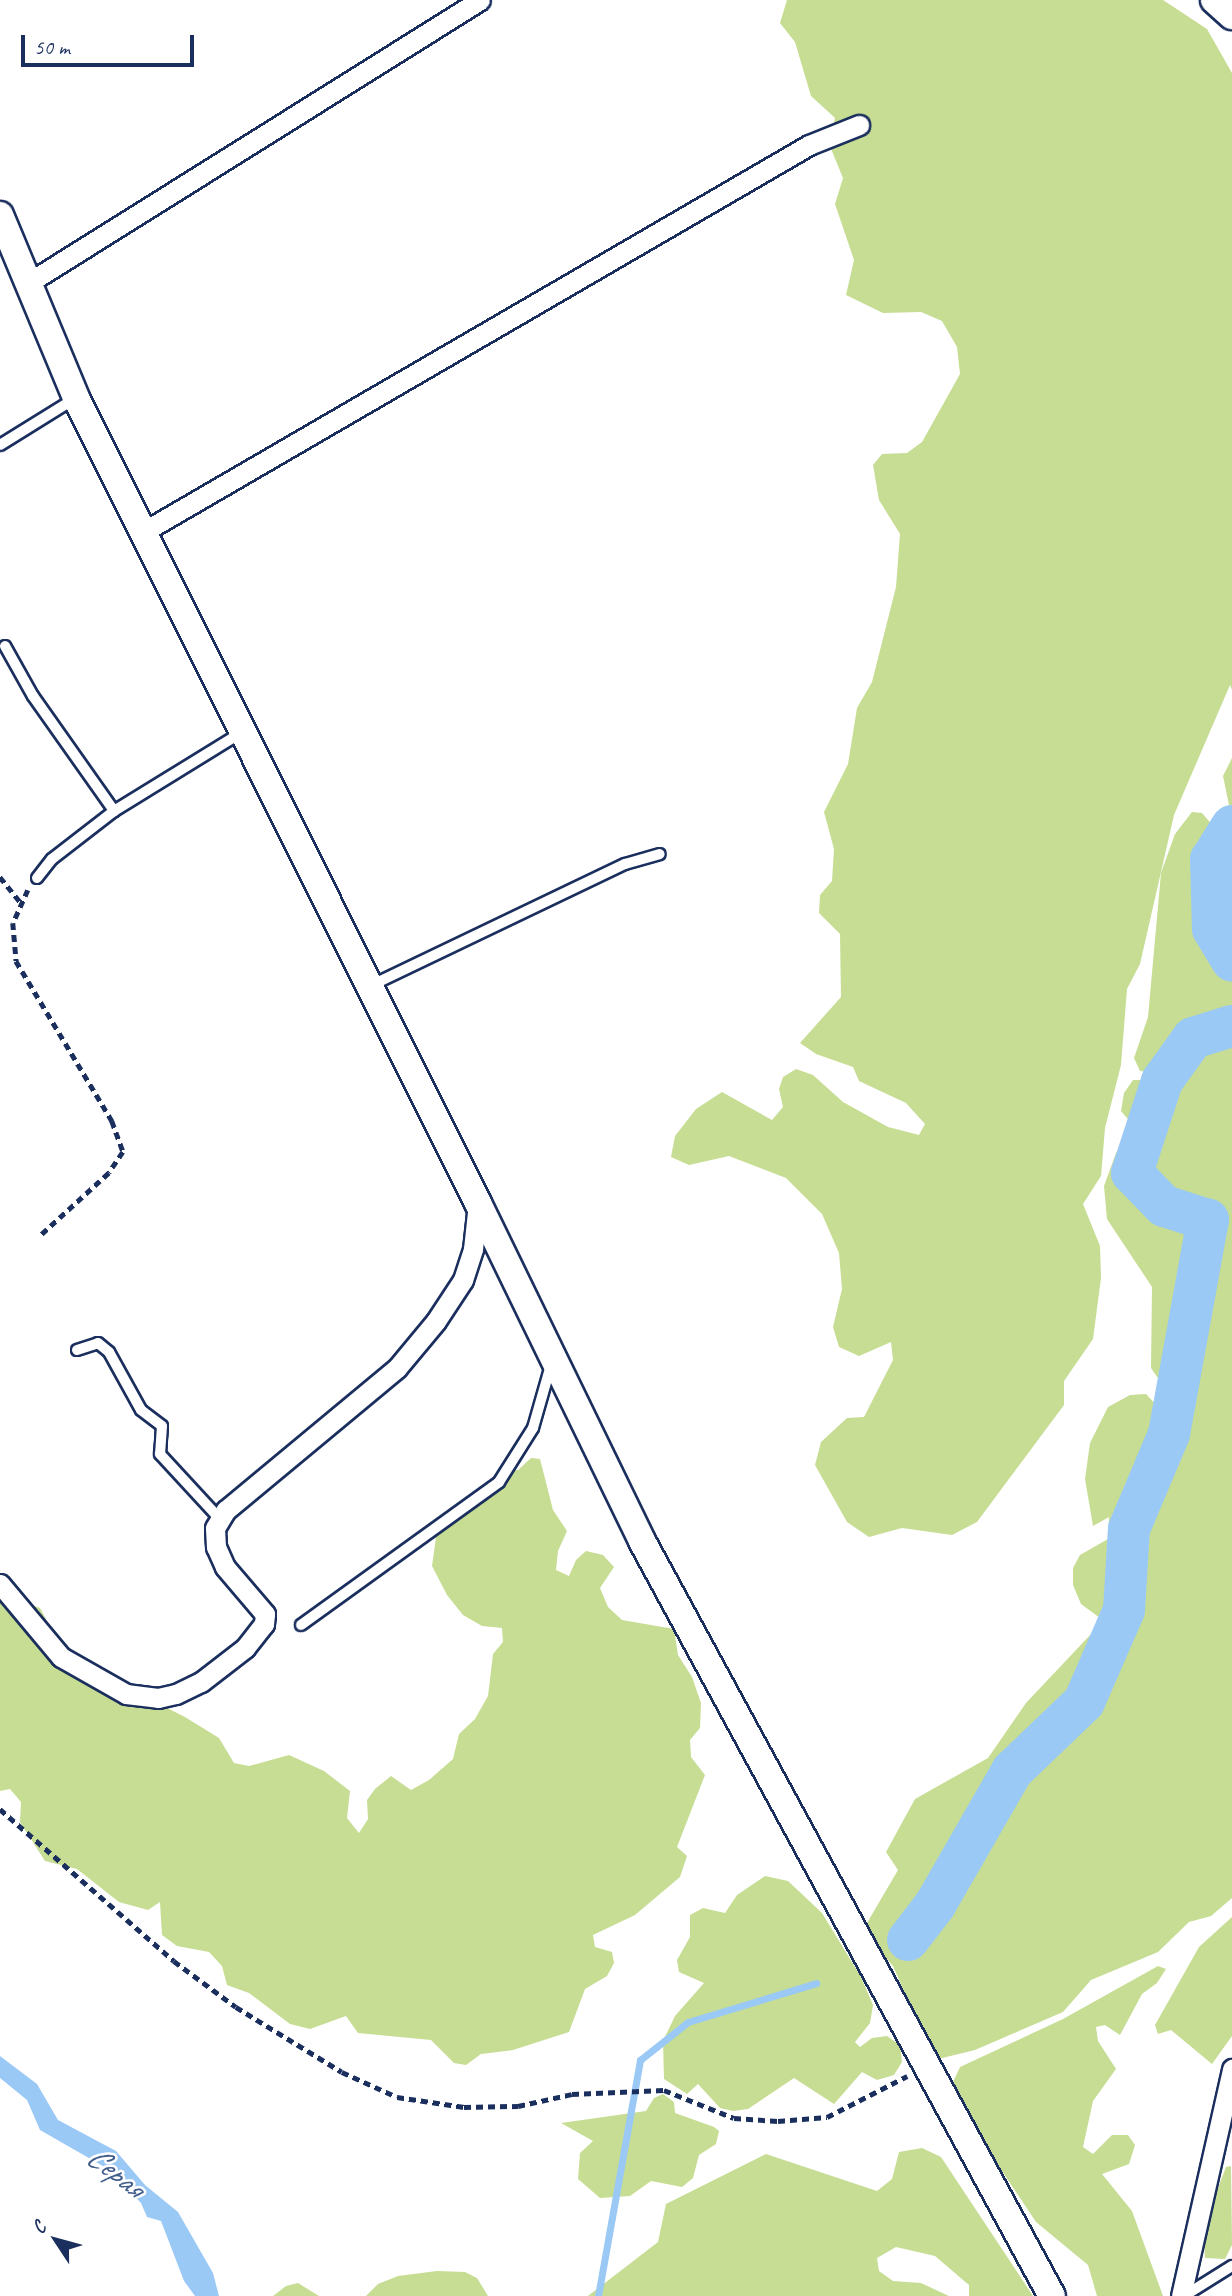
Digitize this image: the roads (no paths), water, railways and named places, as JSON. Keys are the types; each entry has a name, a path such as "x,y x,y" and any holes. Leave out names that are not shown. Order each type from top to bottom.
{"street":[{"path":"28,283 480,0"},
{"path":"1214,0 1232,16"},
{"path":"143,532 809,145 859,125"},
{"path":"0,215 12,257 28,283 76,398 478,1203 642,1541 1052,2296"},
{"path":"0,1584 61,1657 88,1676 126,1694 159,1698 176,1694 201,1682 234,1657 264,1624 265,1614 225,1567 216,1547 215,1528 220,1520 397,1368 436,1321 463,1280 473,1249 478,1203"},
{"path":"1182,2296 1232,2069"}],"lane":[{"path":"0,445 76,398"},
{"path":"5,646 33,696 114,811"},
{"path":"37,878 52,859 114,811 242,732"},
{"path":"369,986 625,864 660,854"},
{"path":"77,1350 98,1343 109,1352 141,1410 162,1426 160,1454 220,1520"},
{"path":"301,1625 499,1482 533,1428 552,1360"},
{"path":"1182,2296 1232,2266"}],"water":[{"name":"Серая","path":"0,2056 37,2084 58,2120 116,2151 145,2185 178,2212 213,2273 219,2296 195,2296 184,2281 161,2221 147,2217 141,2203 108,2169 40,2130 27,2100 0,2078"}],"waterway":[{"path":"1232,826 1211,859 1213,929 1232,961"},
{"path":"908,1940 935,1905 1012,1771 1084,1702 1124,1610 1129,1529 1169,1434 1208,1220 1164,1206 1132,1173 1162,1081 1193,1038 1232,1026"},
{"path":"598,2296 640,2060 688,2022 816,1983"}]}
